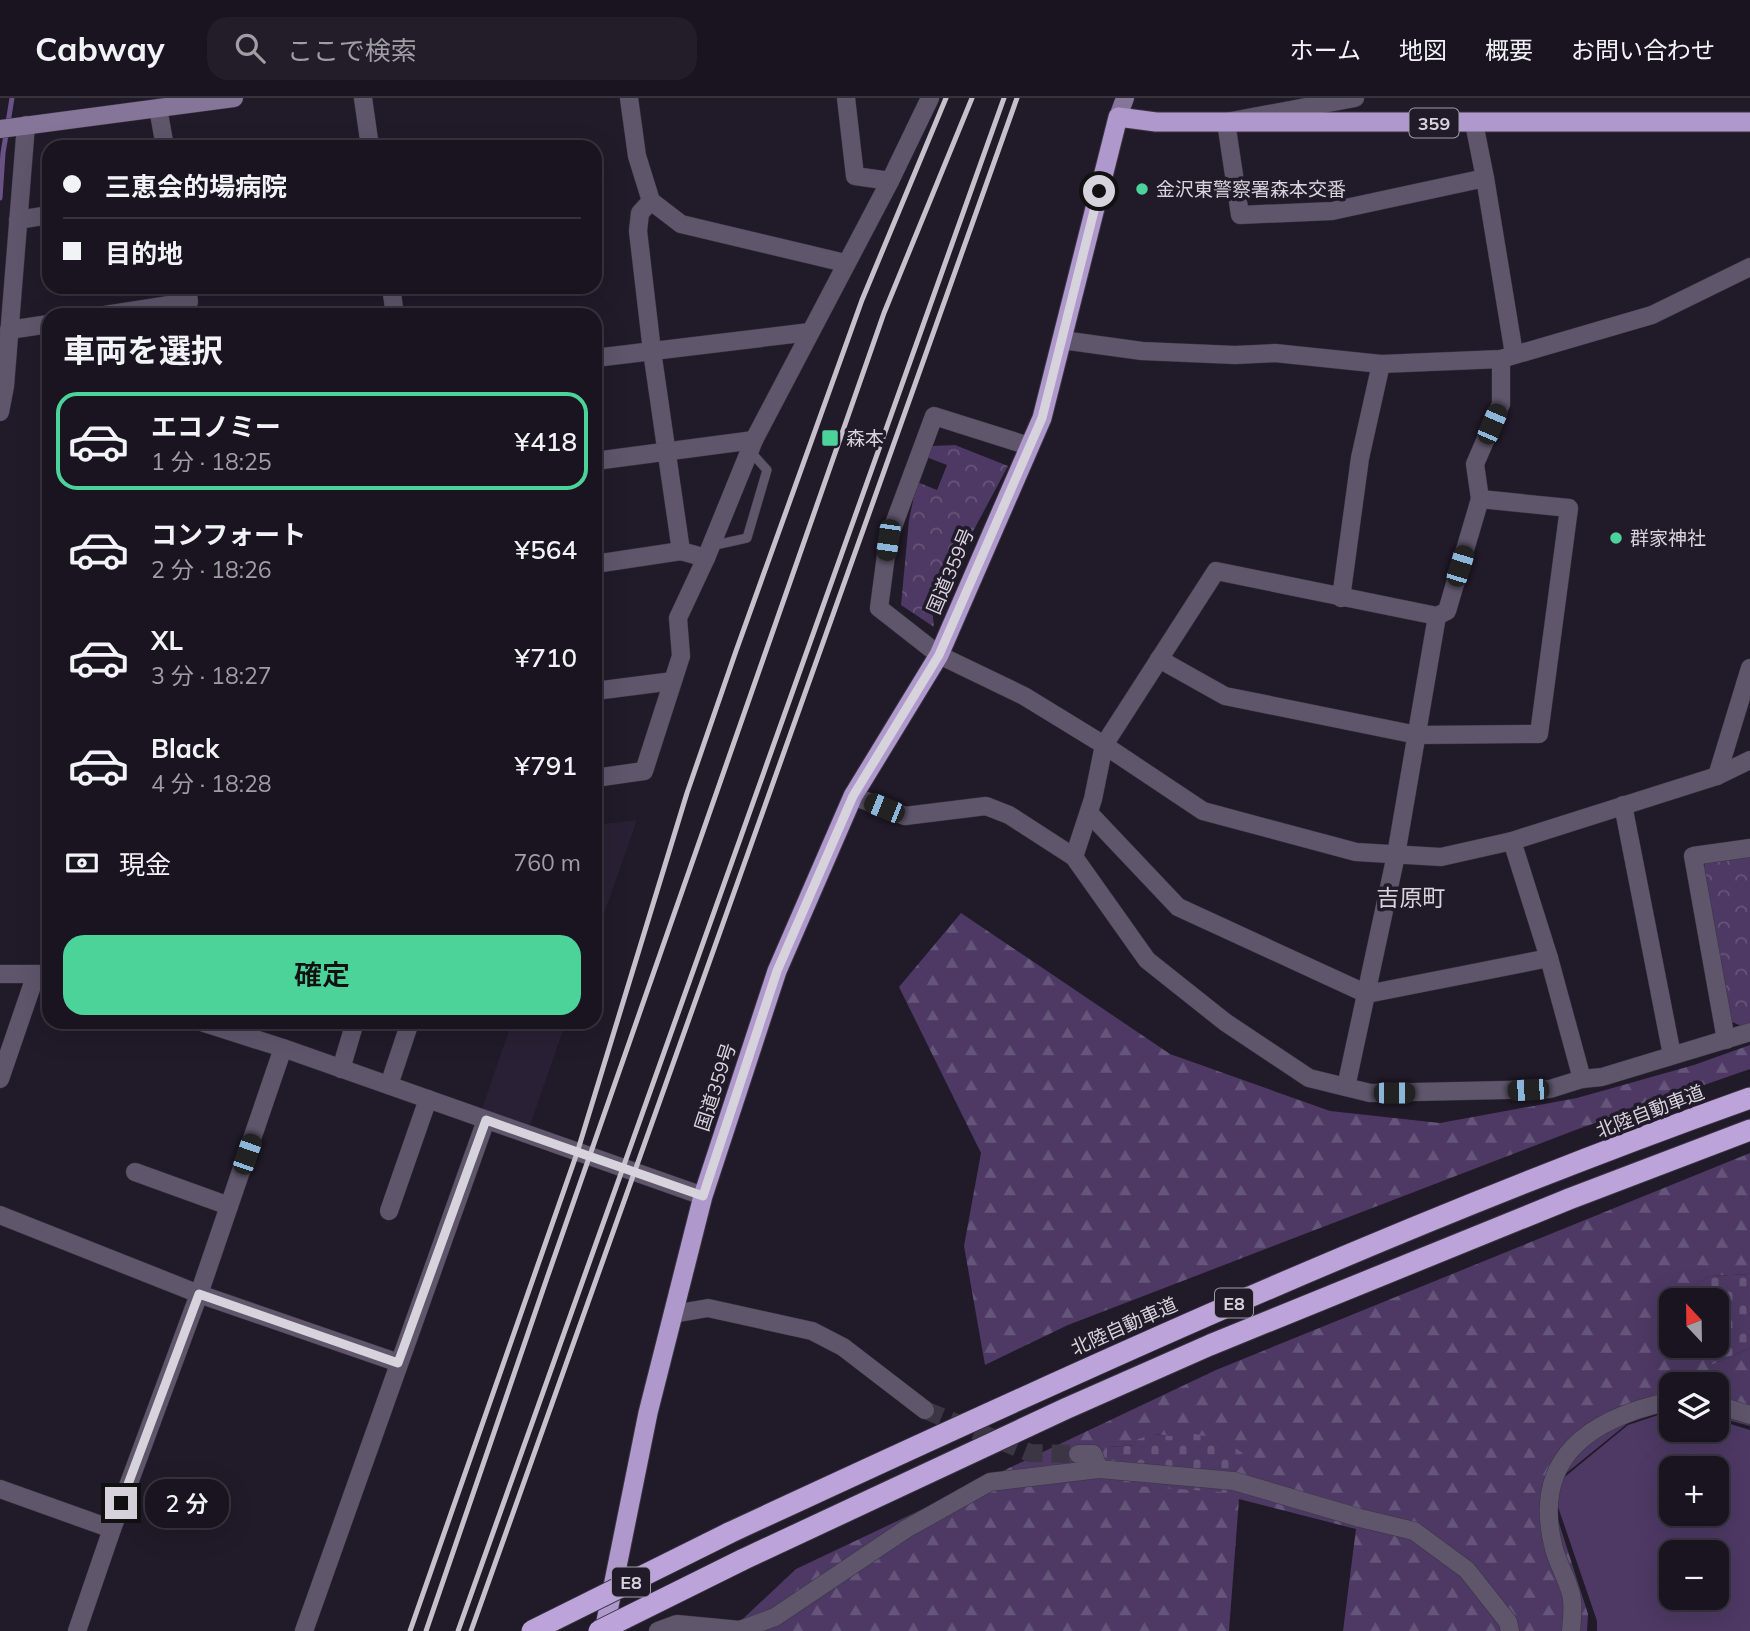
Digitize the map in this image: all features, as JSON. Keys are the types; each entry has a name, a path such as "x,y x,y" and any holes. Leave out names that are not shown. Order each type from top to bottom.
{"highway":[{"name":"359","path":"1118,117 1156,122 1750,122"},
{"name":"国道359号","path":"602,1631 648,1413 703,1196 777,971 853,796 939,655 1042,418 1118,117"},
{"name":"北陸自動車道","path":"533,1631 729,1533 1052,1382 1392,1237 1750,1098"},
{"name":"E8","path":"602,1631 742,1560 1065,1409 1210,1345 1569,1199 1750,1130"}],"main road":[{"path":"14,127 234,98"},
{"path":"1118,117 1125,98"}],"street":[{"path":"363,98 369,140"},
{"path":"629,98 637,156 650,201 681,224 845,263"},
{"path":"846,98 855,176 890,181"},
{"path":"602,777 645,771 681,656 678,618 709,552 752,445 890,181 930,98"},
{"path":"1355,98 1226,122 1240,215 1332,211 1485,178"},
{"path":"158,108 164,140"},
{"path":"1074,857 1101,768 1104,745 1216,570 1437,616 1447,611 1479,499 1475,464 1501,404 1508,356 1485,178 1474,123"},
{"path":"0,412 18,220 14,127"},
{"path":"650,201 640,213 638,231 652,351 681,551"},
{"path":"18,220 42,216"},
{"path":"1062,340 1142,351 1235,355 1275,353 1381,364 1508,356 1652,315 1750,267"},
{"path":"151,308 190,302 188,294"},
{"path":"9,330 42,325"},
{"path":"602,357 810,332"},
{"path":"1341,598 1360,458 1381,364"},
{"path":"1029,446 934,416 888,540 879,608 939,655 1024,696 1203,811 1356,852 1441,857 1512,841 1717,776 1750,760"},
{"path":"602,460 666,451 752,445"},
{"path":"1159,659 1225,696 1417,735 1539,734 1569,508 1479,499"},
{"path":"602,563 681,551 709,552"},
{"path":"1346,1087 1396,855 1437,616"},
{"path":"1717,776 1750,668"},
{"path":"602,690 673,681"},
{"path":"853,796 905,816 986,806 1009,815 1074,857 1147,960 1225,1022 1309,1078 1370,1094 1465,1093 1550,1088 1582,1079 1602,1077 1750,1032"},
{"path":"1623,806 1672,1055"},
{"path":"1088,813 1178,906 1367,994 1549,958"},
{"path":"1512,841 1549,958 1582,1079"},
{"path":"1727,1040 1693,856 1750,848"},
{"path":"0,974 42,974"},
{"path":"0,1079 42,976"},
{"path":"223,1029 703,1196"},
{"path":"341,1069 353,1029"},
{"path":"388,1086 408,1029"},
{"path":"77,1631 199,1294 283,1048"},
{"path":"389,1211 428,1099"},
{"path":"304,1631 486,1120"},
{"path":"135,1172 229,1206"},
{"path":"0,1215 199,1294 398,1363"},
{"path":"673,1314 708,1308 812,1331 843,1347 925,1410"},
{"path":"1571,1631 1572,1597 1554,1548 1549,1511 1550,1485 1560,1461 1573,1447 1620,1415 1659,1404"},
{"path":"1729,1409 1750,1415"},
{"path":"1078,1454 1093,1454 1099,1469"},
{"path":"657,1631 677,1624 740,1630 775,1617 906,1529 990,1482 1099,1469 1234,1481 1414,1531 1467,1570 1508,1622 1510,1631"},
{"path":"0,1489 112,1529"}],"lane":[{"path":"709,552 747,538 767,470 752,445"}],"shaded area":[{"path":"637,820 602,919 602,824"},
{"path":"510,1029 564,1029 530,1125 482,1109"}],"green space":[{"path":"955,445 1008,466 932,608 934,627 901,605 909,520 917,482 937,490 947,465 926,457 932,446"},
{"path":"1750,856 1750,1023 1742,1026 1727,1020 1703,866 1709,860"},
{"path":"961,913 1170,1054 1330,1111 1440,1123 1577,1098 1694,1065 1750,1045 1750,1069 1578,1129 1068,1325 985,1365 964,1246 981,1153 899,987"},
{"path":"1750,1153 1750,1274 1710,1276 1690,1288 1659,1288 1659,1358 1709,1358 1711,1365 1750,1348 1750,1426 1729,1420 1729,1372 1659,1372 1659,1412 1628,1423 1559,1479 1552,1501 1588,1614 1587,1631 1343,1631 1356,1529 1239,1499 1229,1631 730,1631 796,1569 1216,1370","holes":["1154,1434 1173,1436 1106,1472 1108,1447 1135,1445"]},
{"path":"1750,1274 1750,1348 1729,1357 1729,1288 1689,1288 1710,1276"},
{"path":"1709,1358 1727,1358 1711,1365"},
{"path":"1659,1415 1659,1442 1729,1442 1729,1424 1750,1430 1750,1631 1597,1631 1597,1621 1556,1501 1561,1480 1628,1425"},
{"path":"1184,1432 1221,1439 1249,1457 1233,1476 1105,1472 1108,1447 1135,1445 1135,1440 1154,1434 1173,1436"},
{"path":"1105,1479 1225,1486 1222,1492 1104,1484"}],"waterway":[{"path":"0,198 3,153 12,98"}],"tunnel":[{"path":"925,1410 1030,1453 1078,1454"}],"railway":[{"path":"410,1631 577,1153 687,793 736,651 862,300 946,98"},
{"path":"426,1631 884,313 972,98"},
{"path":"458,1631 1004,98"},
{"path":"471,1631 1017,98"}],"place":[{"name":"金沢東警察署森本交番","path":"1142,189"},
{"name":"森本","path":"830,438"},
{"name":"群家神社","path":"1616,538"}],"district":[{"name":"吉原町","path":"1411,897"}],"route":[{"path":"121,1503 199,1294 398,1363 486,1120 703,1196 777,971 853,796 939,655 1042,418 1099,191"}]}
